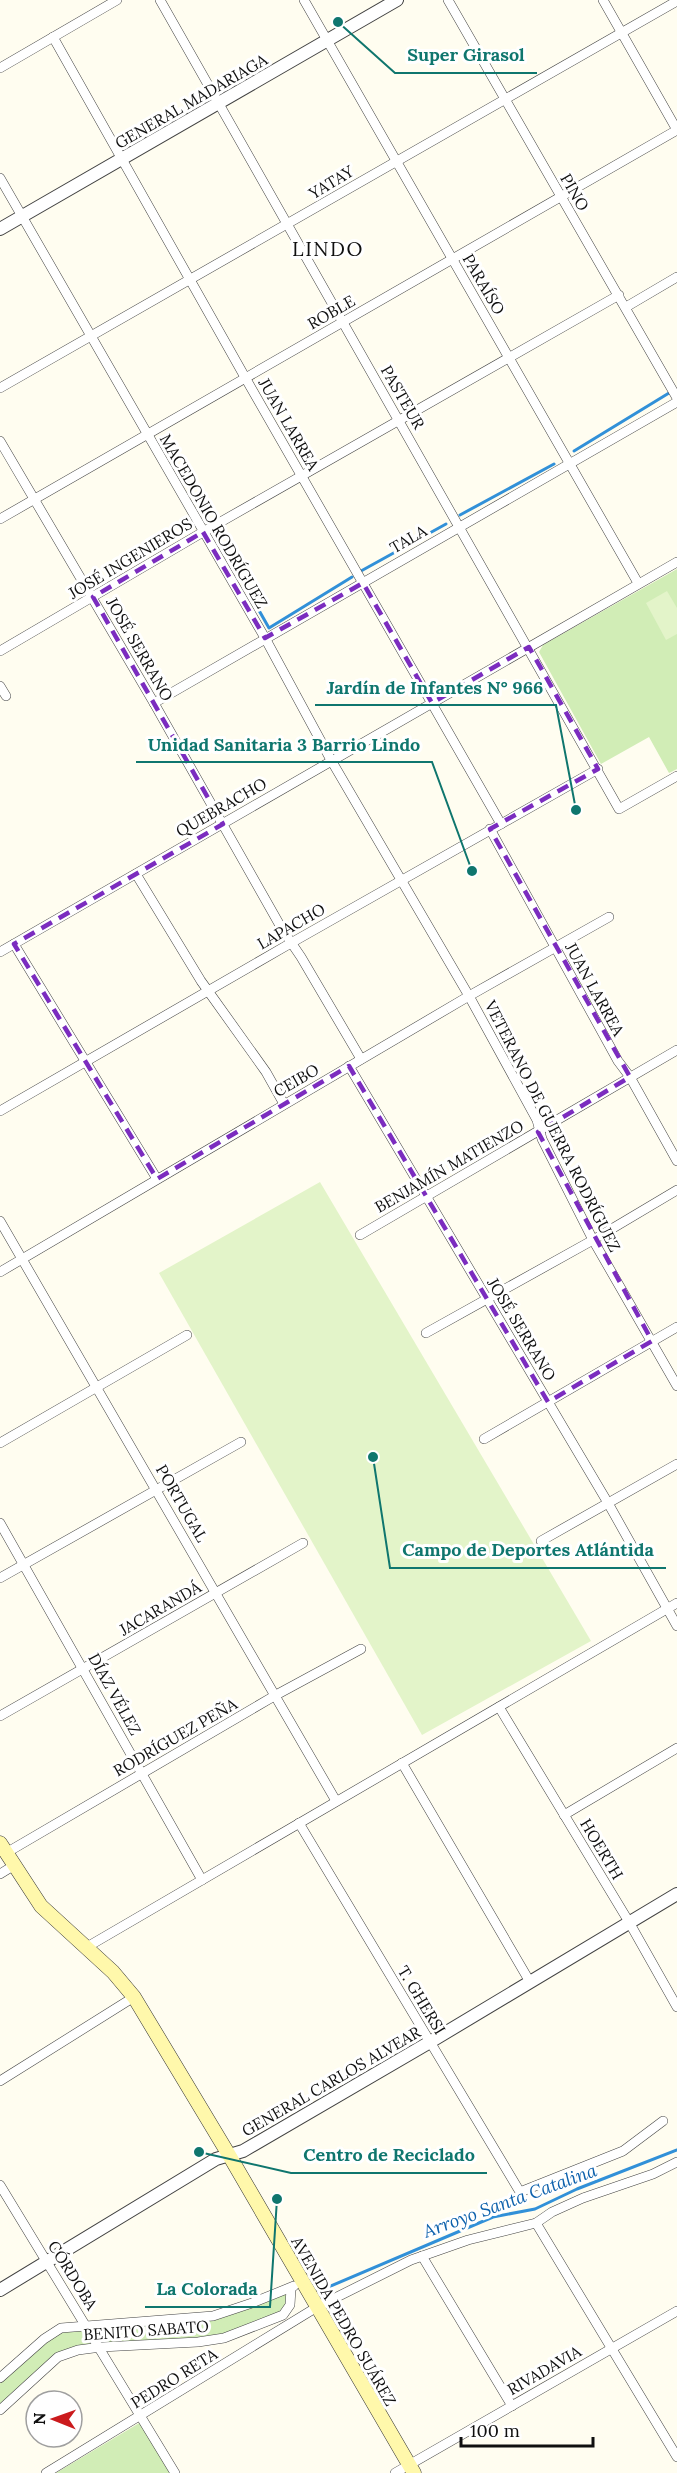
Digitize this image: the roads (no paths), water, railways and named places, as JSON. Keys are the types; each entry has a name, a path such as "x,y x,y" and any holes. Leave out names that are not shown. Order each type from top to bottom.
{"main road":[{"name":"AVENIDA PEDRO SUÁREZ","path":"3,1848 40,1906 87,1947 119,1978 134,1997 229,2155 296,2284 317,2307 412,2469"}],"street":[{"path":"0,68 117,0"},
{"name":"PASTEUR","path":"160,0 529,647 618,809 677,776"},
{"name":"PARAÍSO","path":"304,0 638,583"},
{"name":"GENERAL MADARIAGA","path":"0,229 398,0"},
{"name":"PINO","path":"448,0 677,398"},
{"path":"603,0 677,130"},
{"name":"YATAY","path":"0,388 677,1"},
{"name":"JUAN LARREA","path":"54,37 301,476 501,824"},
{"name":"ROBLE","path":"0,519 677,130"},
{"name":"MACEDONIO RODRÍGUEZ","path":"0,178 265,638 331,760 401,881"},
{"path":"626,307 677,277"},
{"name":"JOSÉ INGENIEROS","path":"0,651 203,532 619,295"},
{"name":"TALA","path":"154,702 363,583 677,398"},
{"name":"JOSÉ SERRANO","path":"0,441 154,702 291,943 361,1059"},
{"name":"QUEBRACHO","path":"0,952 677,562"},
{"path":"0,686 6,696"},
{"name":"LAPACHO","path":"0,1111 598,769"},
{"name":"JUAN LARREA","path":"490,830 618,1061 630,1077 677,1161"},
{"path":"136,873 208,991 266,1072 284,1104"},
{"name":"VETERANO DE GUERRA RODRÍGUEZ","path":"401,881 469,996 537,1120 542,1139 593,1240 677,1386"},
{"name":"CEIBO","path":"0,1272 469,996 609,917"},
{"path":"14,944 157,1179"},
{"name":"BENJAMÍN MATIENZO","path":"360,1235 677,1050"},
{"name":"JOSÉ SERRANO","path":"349,1066 608,1503 677,1626"},
{"path":"426,1333 593,1240 677,1190"},
{"name":"PORTUGAL","path":"0,1221 336,1801"},
{"path":"484,1439 677,1327"},
{"path":"0,1443 187,1335"},
{"path":"0,1578 241,1442"},
{"path":"541,1541 677,1464"},
{"name":"DÍAZ VÉLEZ","path":"0,1523 202,1880"},
{"name":"JACARANDÁ","path":"0,1716 303,1543"},
{"path":"87,1947 677,1603"},
{"name":"RODRÍGUEZ PEÑA","path":"3,1848 141,1774 276,1695 362,1649"},
{"name":"HOERTH","path":"499,1707 629,1922 677,2007"},
{"path":"564,1815 677,1748"},
{"path":"402,1763 530,1982"},
{"name":"T. GHERSI","path":"299,1823 520,2192 623,2151 663,2121"},
{"path":"0,1874 14,1866"},
{"name":"GENERAL CARLOS ALVEAR","path":"0,2290 216,2159 243,2151 677,1894"},
{"path":"0,2081 134,1997"},
{"name":"PEDRO RETA","path":"46,2473 317,2307 422,2256 468,2240 536,2223 552,2212 583,2198 653,2174 677,2162"},
{"name":"CÓRDOBA","path":"0,2185 175,2473"},
{"path":"536,2223 677,2457"},
{"path":"422,2256 512,2406"},
{"name":"BENITO SABATO","path":"0,2378 53,2332 68,2326 213,2316 296,2284"},
{"name":"BENITO SABATO","path":"0,2410 58,2357 78,2350 100,2347 198,2342 224,2338 283,2315 290,2305 296,2284"},
{"name":"RIVADAVIA","path":"395,2473 412,2469 512,2406 677,2311"}],"waterway":[{"path":"574,451 669,393"},
{"path":"460,515 554,464"},
{"path":"361,571 446,524"},
{"path":"215,533 269,628 352,577"},
{"name":"Arroyo Santa Catalina","path":"319,2291 493,2217 535,2209 577,2189 677,2150"}],"place":[{"name":"Super Girasol","path":"338,22"},
{"name":"Jardín de Infantes N° 966","path":"576,810"},
{"name":"Unidad Sanitaria 3 Barrio Lindo","path":"472,871"},
{"name":"Campo de Deportes Atlántida","path":"373,1457"},
{"name":"Centro de Reciclado","path":"199,2152"},
{"name":"La Colorada","path":"277,2199"}],"district":[{"name":"LINDO","path":"328,249"}]}
